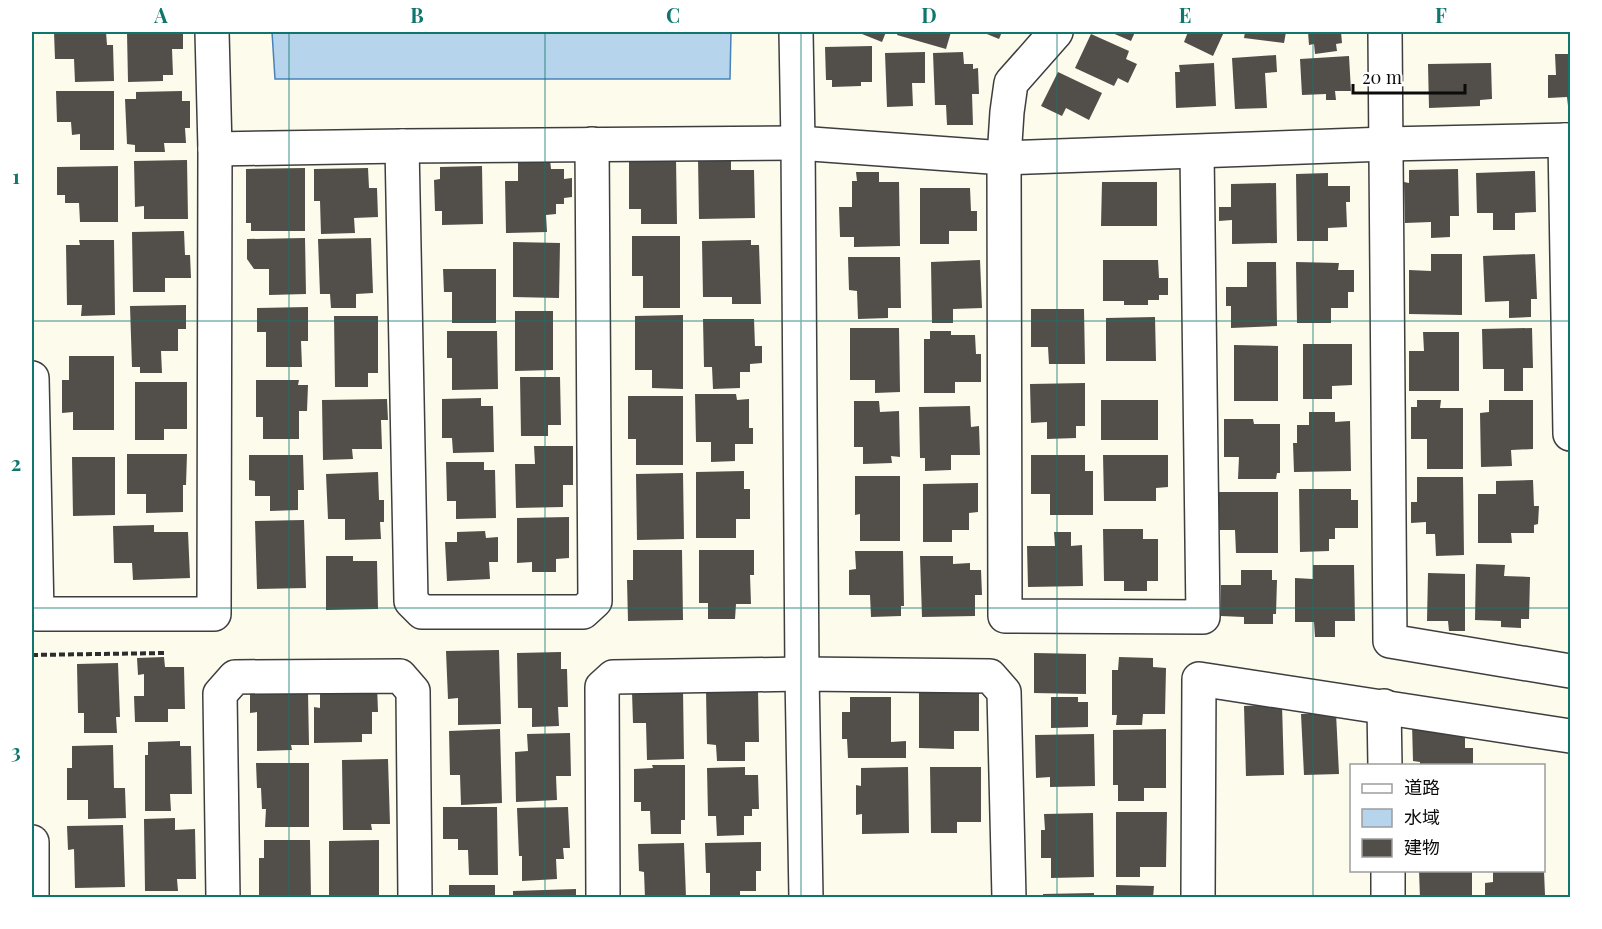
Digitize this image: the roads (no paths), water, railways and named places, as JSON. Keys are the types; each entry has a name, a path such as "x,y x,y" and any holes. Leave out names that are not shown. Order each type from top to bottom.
{"street":[{"path":"32,378 37,614 214,614 215,149 212,32"},
{"path":"796,32 806,897"},
{"path":"1056,32 1011,83 1007,112 1004,158 1005,616 1203,617 1197,152"},
{"path":"1385,32 1390,641 1570,671"},
{"path":"215,149 798,143 1004,158 1386,144 1568,140 1570,434"},
{"path":"402,146 411,601 422,612 583,612 595,601 592,144"},
{"path":"603,897 602,687 613,677 802,674 990,676 1004,692 1009,897"},
{"path":"223,897 220,694 235,677 400,676 413,691 415,897"},
{"path":"1198,897 1199,679 1570,736"},
{"path":"1384,706 1385,764"},
{"path":"32,842 32,897"},
{"path":"1388,872 1388,897"}],"water":[{"path":"272,32 731,32 730,79 275,79"}]}
